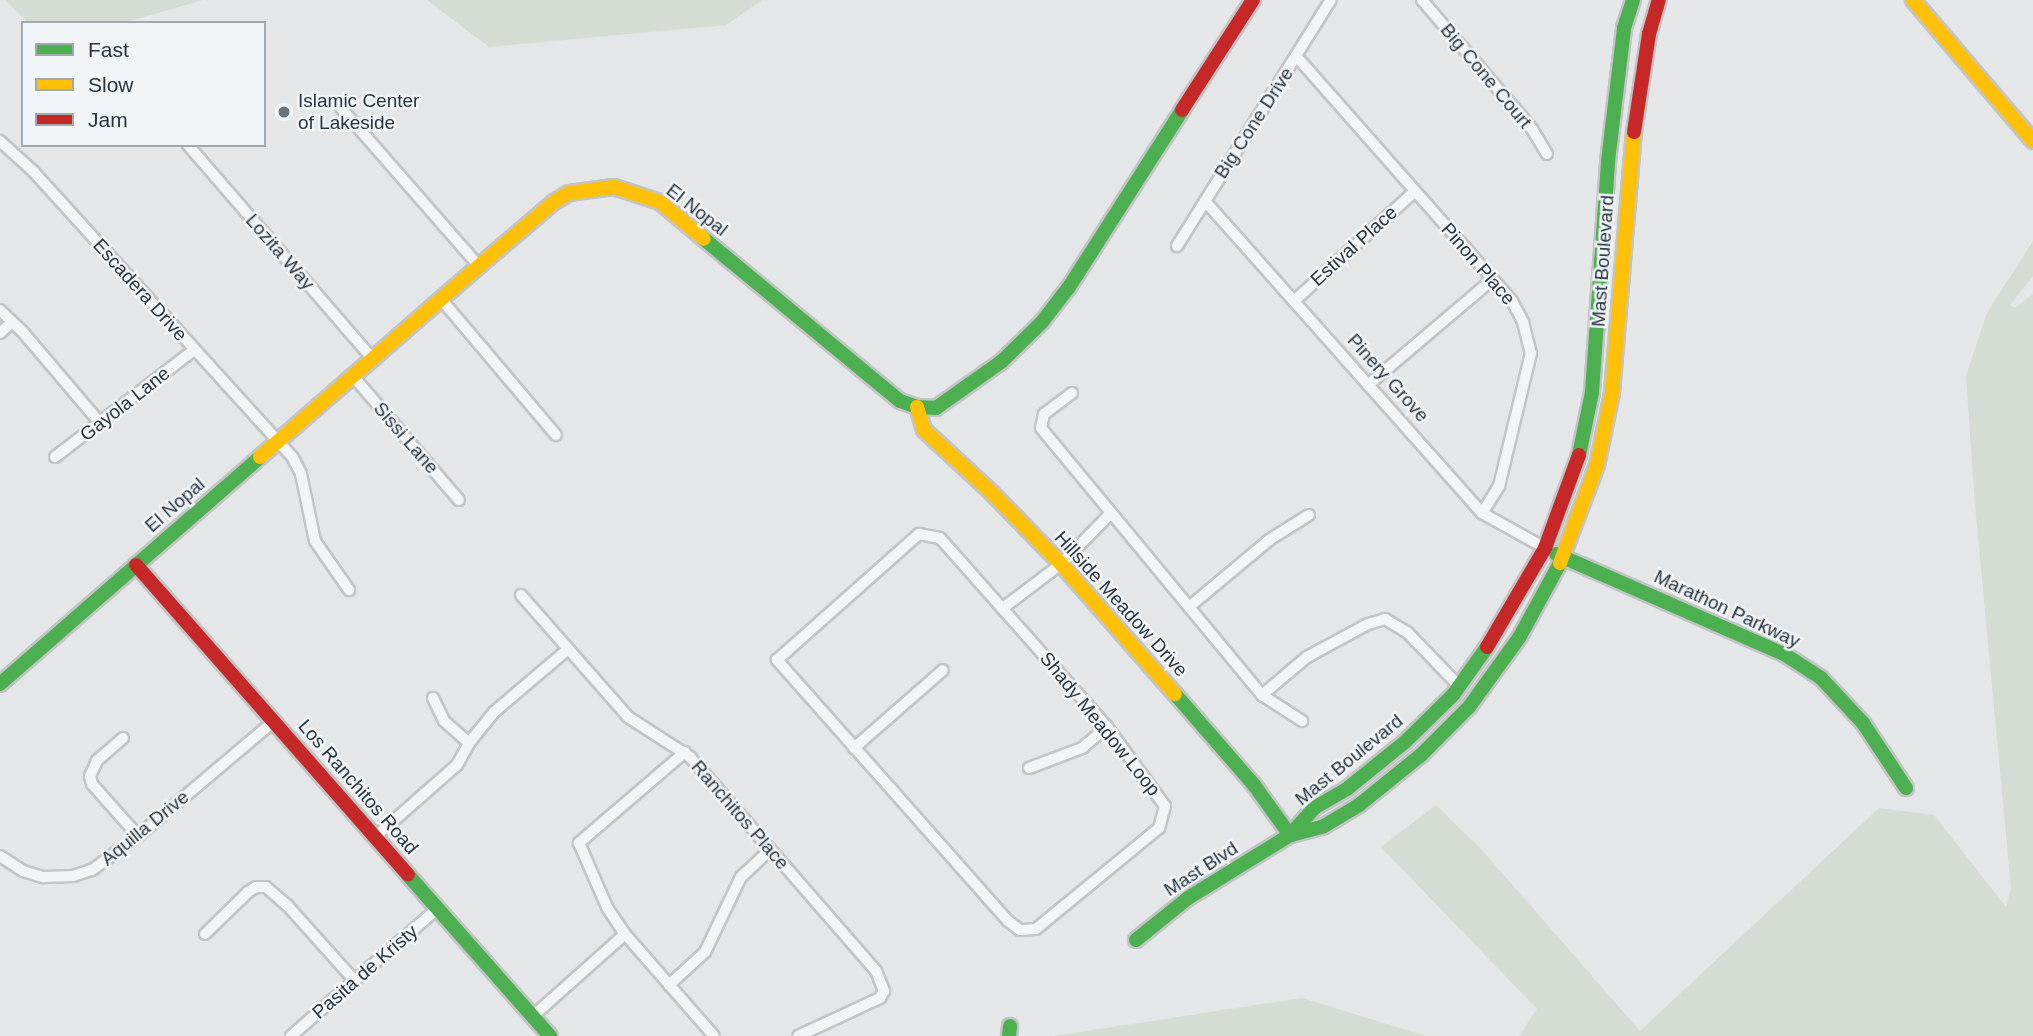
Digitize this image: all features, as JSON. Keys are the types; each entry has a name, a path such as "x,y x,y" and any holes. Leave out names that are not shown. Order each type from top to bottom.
{"street":[{"path":"917,407 936,408 947,403 1001,362 1042,322 1069,287 1253,0"},
{"name":"Big Cone Drive","path":"1177,246 1331,0"},
{"name":"Big Cone Court","path":"1422,0 1532,129 1547,153"},
{"name":"Mast Boulevard","path":"1290,835 1314,808 1348,788 1405,742 1459,686 1503,624 1545,548 1578,459 1592,392 1613,128 1624,28 1633,0"},
{"name":"Mast Boulevard","path":"1290,835 1324,827 1359,805 1421,755 1469,707 1519,638 1563,556 1597,465 1612,393 1633,129 1649,34 1659,0"},
{"path":"1913,0 2033,141"},
{"name":"Pinon Place","path":"1297,57 1518,311 1527,332 1531,353 1499,486 1482,513"},
{"path":"341,108 479,266"},
{"path":"1613,128 1633,129"},
{"name":"Escadera Drive","path":"0,141 33,171 293,458 302,474 315,541 349,590"},
{"name":"Lozita Way","path":"190,147 373,359"},
{"name":"El Nopal","path":"0,684 479,266 554,202 569,193 614,187 660,202 900,401 917,407"},
{"name":"Estival Place","path":"1294,301 1414,191"},
{"name":"Pinery Grove","path":"1205,201 1482,513 1563,556"},
{"path":"1368,385 1492,280"},
{"path":"441,299 556,435"},
{"path":"0,310 100,423"},
{"path":"0,333 12,321"},
{"name":"Gayola Lane","path":"55,457 194,350"},
{"name":"Sissi Lane","path":"353,376 459,500"},
{"path":"1072,393 1044,414 1041,428 1262,695 1302,721"},
{"name":"Hillside Meadow Drive","path":"917,407 924,430 992,493 1061,564 1254,785 1290,835"},
{"path":"1003,608 1061,564 1111,513"},
{"path":"1189,607 1269,540 1309,516"},
{"name":"Shady Meadow Loop","path":"919,534 940,538 1003,608 1107,727 1165,806 1159,828 1036,929 1020,930 1008,922 776,660 919,534"},
{"name":"Marathon Parkway","path":"1563,556 1784,654 1821,678 1863,723 1906,788"},
{"name":"Los Ranchitos Road","path":"136,565 550,1036"},
{"name":"Ranchitos Place","path":"521,595 632,721 685,752 876,971 884,991 880,998 797,1036"},
{"path":"1262,695 1307,657 1368,624 1385,619 1406,632 1459,686"},
{"path":"375,837 457,765 468,743 494,712 567,650"},
{"path":"854,748 943,670"},
{"path":"433,698 444,721 468,743"},
{"name":"Aquilla Drive","path":"0,856 33,874 73,876 101,865 274,721"},
{"path":"1029,768 1082,748 1107,727"},
{"path":"123,738 97,761 90,776 92,784 138,836"},
{"path":"685,752 579,843 608,909 625,934 714,1036"},
{"name":"Mast Blvd","path":"1136,940 1188,898 1290,835"},
{"path":"669,985 705,952 741,877 770,850"},
{"path":"205,934 248,892 256,887 266,887 287,905 355,981"},
{"name":"Pasita de Kristy","path":"291,1036 438,908"},
{"path":"533,1016 625,934"}],"shaded area":[{"path":"5,0 203,0 130,21 26,21"},
{"path":"427,0 762,0 726,25 489,47"},
{"path":"2033,241 2033,276 2010,305 2015,308 2033,294 2033,1036 1519,1036 1537,1009 1381,847 1436,805 1482,850 1640,1031 1879,808 1934,815 2006,907 2011,888 1975,505 1966,376 1987,313"},
{"path":"1302,998 1426,1036 1054,1036"}],"traffic: fast":[{"path":"1579,455 1592,392 1608,161 1624,28 1633,0"},
{"path":"704,239 900,401 917,407 936,408 1001,362 1042,322 1069,287 1182,110"},
{"path":"0,684 260,457"},
{"path":"1556,554 1784,654 1821,678 1863,723 1906,788"},
{"path":"1291,835 1324,826 1359,805 1421,755 1469,707 1519,638 1560,563"},
{"path":"1136,940 1188,898 1290,835 1314,808 1348,788 1405,742 1453,695 1487,647"},
{"path":"1175,694 1254,785 1290,835"},
{"path":"408,875 550,1036"},
{"path":"1009,1036 1010,1026"}],"traffic: slow":[{"path":"1913,0 2033,141"},
{"path":"1560,563 1597,465 1612,393 1634,132"},
{"path":"260,457 479,266 554,202 569,193 614,187 660,202 704,239"},
{"path":"917,407 924,430 992,493 1061,564 1175,694"}],"traffic: jam":[{"path":"1182,110 1253,0"},
{"path":"1634,132 1649,34 1659,0"},
{"path":"1487,647 1545,548 1579,455"},
{"path":"136,565 408,875"}],"place":[{"name":"Islamic Center of Lakeside","path":"284,112"}]}
